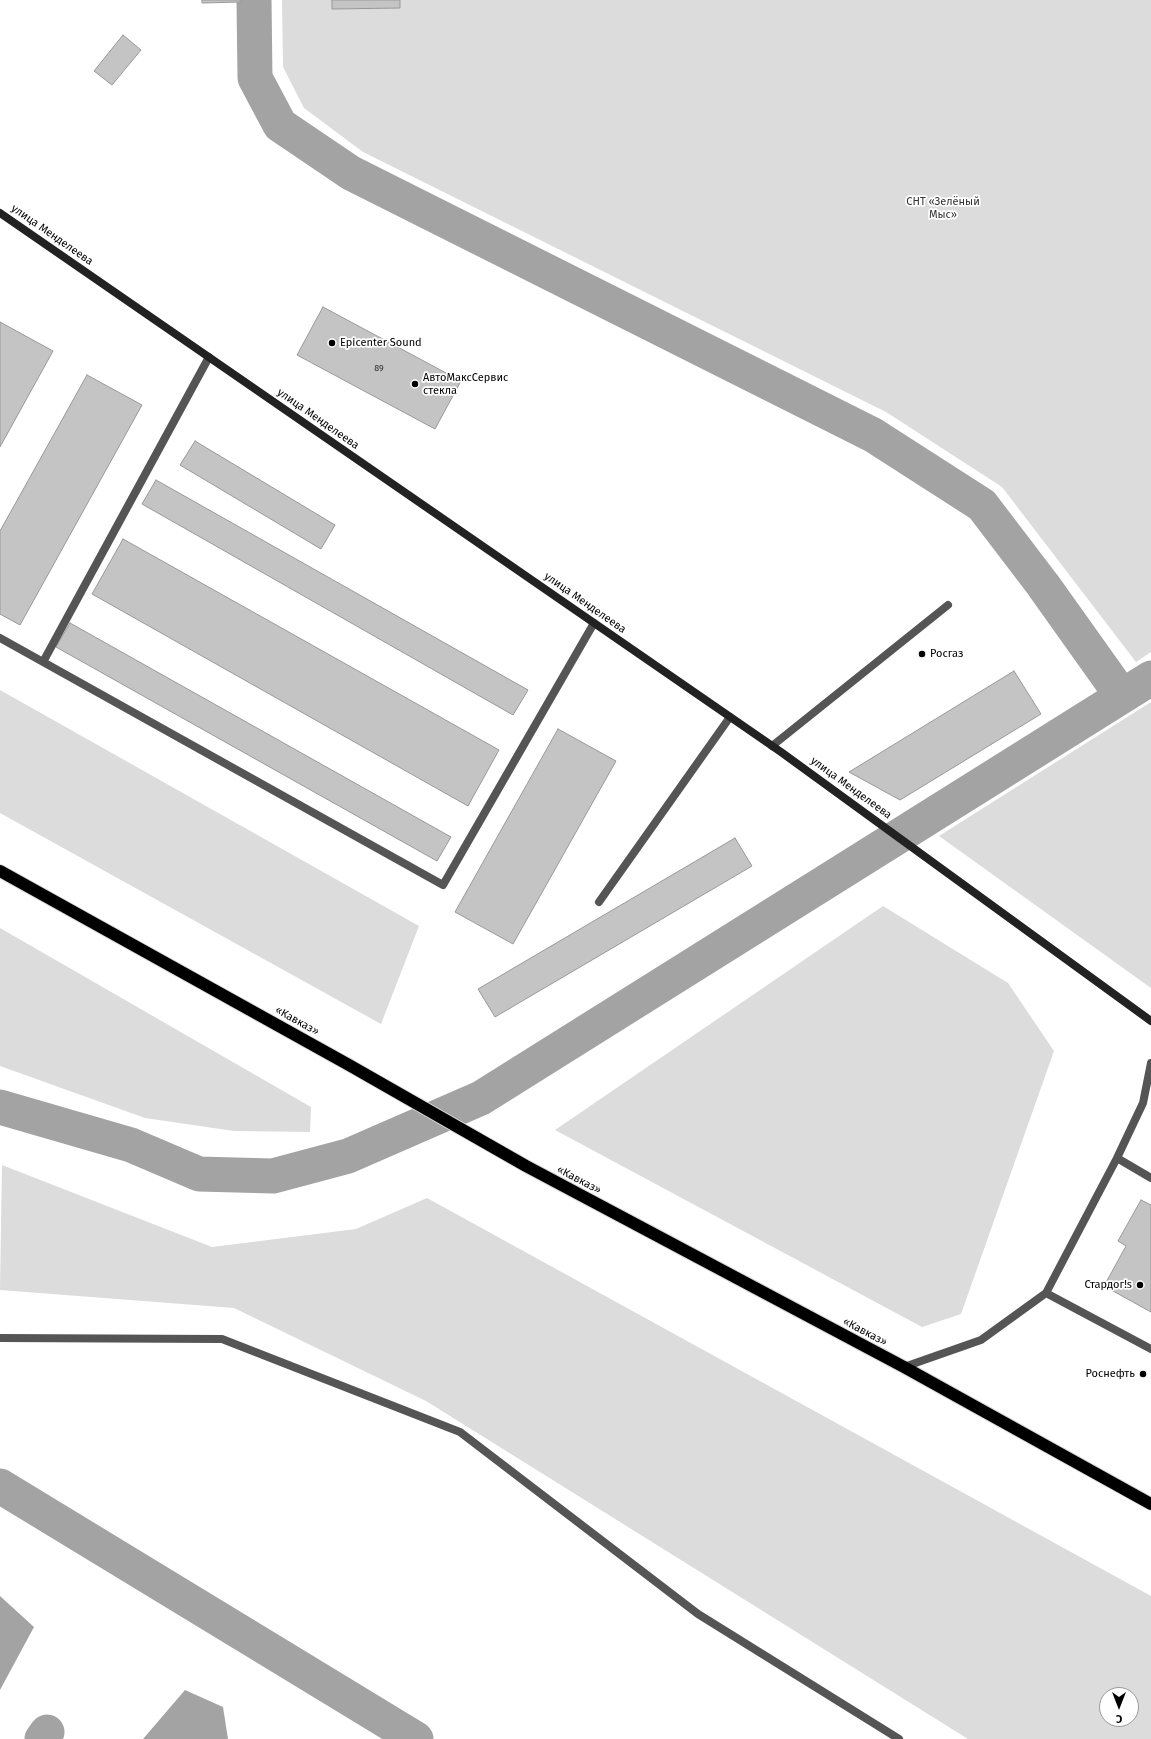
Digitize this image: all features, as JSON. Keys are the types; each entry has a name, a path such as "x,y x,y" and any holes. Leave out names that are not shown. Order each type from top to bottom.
{"highway":[{"name":"«Кавказ»","path":"0,871 349,1065 526,1166 904,1367 1151,1504"}],"main road":[{"name":"улица Менделеева","path":"0,213 730,716 955,877 1151,1021"}],"lane":[{"path":"43,662 209,357"},
{"path":"772,746 948,605"},
{"path":"0,638 443,885 594,623"},
{"path":"599,902 730,716"},
{"path":"904,1367 981,1340 1046,1294 1117,1158 1143,1103 1151,1063"},
{"path":"1117,1158 1151,1178"},
{"path":"1046,1294 1151,1349"},
{"path":"0,1338 222,1340 460,1432 698,1614 899,1739"}],"green space":[{"name":"СНТ «Зелёный Мыс»","path":"282,0 1151,0 1151,652 1136,662 1002,487 886,412 363,152 304,108 283,67"},
{"path":"0,690 419,926 381,1024 0,813"},
{"path":"1151,702 1151,988 939,836"},
{"path":"883,906 1008,983 1054,1051 961,1314 922,1327 555,1130"},
{"path":"0,928 311,1107 310,1132 234,1131 145,1118 0,1066"},
{"path":"2,1165 212,1247 356,1229 427,1198 1151,1596 1151,1739 968,1739 426,1401 234,1308 0,1290"}],"shaded area":[{"path":"0,1596 34,1627 0,1690"},
{"path":"185,1690 223,1707 228,1739 143,1739"}],"building":[{"path":"202,0 241,0 241,2 202,3"},
{"path":"332,0 400,0 400,8 332,9"},
{"path":"123,35 141,50 112,85 94,71"},
{"path":"323,307 461,381 435,429 297,355"},
{"path":"0,322 53,351 0,447"},
{"path":"87,375 142,405 20,625 0,614 0,531"},
{"path":"195,441 335,525 321,549 180,465"},
{"path":"156,480 528,690 513,715 142,504"},
{"path":"123,539 499,750 468,806 92,594"},
{"path":"70,623 451,837 437,861 56,647"},
{"path":"1014,671 1041,714 900,800 849,772"},
{"path":"558,729 616,761 513,944 455,912"},
{"path":"735,838 752,866 495,1017 478,989"},
{"path":"1141,1200 1151,1205 1151,1312 1104,1286 1126,1246 1118,1241"}],"waterway":[{"path":"254,0 255,78 280,125 351,173 873,435 982,505 1043,585 1122,696"},
{"path":"0,1107 131,1145 199,1174 273,1176 348,1156 481,1098 1151,678"},
{"path":"0,1486 416,1739"},
{"path":"42,1739 47,1732"}],"place":[{"name":"Epicenter Sound","path":"332,343"},
{"name":"АвтоМаксСервис стекла","path":"415,384"},
{"name":"Росгаз","path":"922,654"},
{"name":"Стардог!s","path":"1140,1285"},
{"name":"Роснефть","path":"1143,1374"}]}
